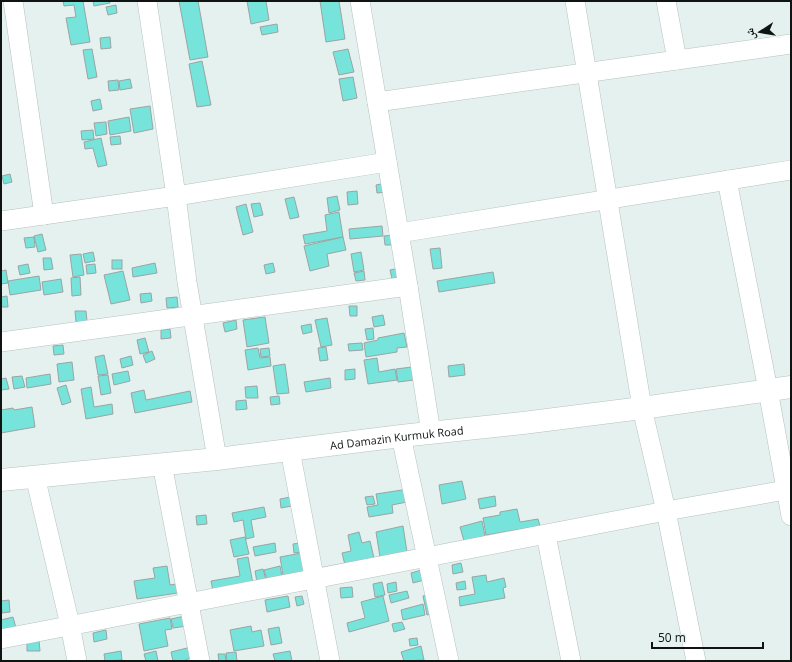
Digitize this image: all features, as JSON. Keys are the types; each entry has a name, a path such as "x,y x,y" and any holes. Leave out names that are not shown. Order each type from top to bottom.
{"highway":[{"name":"Ad Damazin Kurmuk Road","path":"1,480 290,450 642,408 791,387"}],"street":[{"path":"13,1 44,215"},
{"path":"147,1 192,316 217,458"},
{"path":"360,1 431,433"},
{"path":"575,1 642,408 666,511 696,661"},
{"path":"666,1 677,60"},
{"path":"377,102 791,44"},
{"path":"1,221 176,196 387,162"},
{"path":"399,233 791,170"},
{"path":"727,180 791,516"},
{"path":"1,342 408,286"},
{"path":"401,436 449,661"},
{"path":"290,450 330,661"},
{"path":"162,464 200,661"},
{"path":"35,476 77,661"},
{"path":"1,639 314,580 666,511 786,490"},
{"path":"546,535 571,661"}],"building":[{"path":"63,1 83,1 90,42 71,45 66,18 76,17 74,5 64,6"},
{"path":"93,1 110,1 110,3 94,6"},
{"path":"179,1 198,1 208,57 190,60"},
{"path":"247,1 266,1 269,20 251,24"},
{"path":"320,1 339,1 345,39 326,42"},
{"path":"116,5 117,13 108,15 106,7"},
{"path":"277,24 278,32 262,35 260,27"},
{"path":"110,37 111,48 101,49 100,38"},
{"path":"92,49 97,77 88,79 83,50"},
{"path":"348,49 354,72 339,75 333,52"},
{"path":"202,61 211,105 197,107 189,64"},
{"path":"353,77 357,98 343,101 339,79"},
{"path":"130,79 132,88 120,90 119,81"},
{"path":"118,80 119,90 109,91 108,81"},
{"path":"100,99 102,109 93,111 91,101"},
{"path":"150,106 153,129 134,133 130,109"},
{"path":"129,117 131,131 110,135 108,121"},
{"path":"106,122 107,134 96,136 94,123"},
{"path":"93,130 94,139 82,140 81,131"},
{"path":"120,136 121,144 111,145 110,137"},
{"path":"101,138 107,165 98,167 93,148 85,149 84,142"},
{"path":"10,174 12,182 4,184 2,176"},
{"path":"386,183 387,192 377,193 376,185"},
{"path":"357,191 358,204 348,205 347,192"},
{"path":"337,196 340,210 329,213 327,198"},
{"path":"294,197 299,217 290,219 285,199"},
{"path":"260,203 263,215 254,217 251,204"},
{"path":"246,204 253,232 243,235 236,207"},
{"path":"339,212 343,237 305,244 303,235 327,231 325,215"},
{"path":"382,226 383,236 350,239 349,229"},
{"path":"42,234 46,250 38,252 34,236"},
{"path":"393,235 394,245 385,245 384,236"},
{"path":"34,237 35,247 26,248 24,238"},
{"path":"343,237 346,250 327,254 329,266 310,271 304,246"},
{"path":"440,248 442,268 433,269 430,249"},
{"path":"93,252 95,261 85,263 83,254"},
{"path":"361,252 364,270 354,272 351,254"},
{"path":"81,254 84,275 73,277 70,255"},
{"path":"43,258 51,258 53,269 44,270"},
{"path":"112,260 122,260 122,269 112,269"},
{"path":"155,263 157,273 133,277 132,268"},
{"path":"273,263 275,272 266,274 264,265"},
{"path":"28,264 30,273 20,275 18,266"},
{"path":"95,264 96,273 87,274 86,265"},
{"path":"400,268 402,276 392,279 390,270"},
{"path":"6,270 8,283 1,284 1,271"},
{"path":"123,271 130,300 111,304 104,275"},
{"path":"364,271 365,280 356,281 354,273"},
{"path":"493,272 495,283 439,292 437,281"},
{"path":"39,276 41,290 10,295 8,281"},
{"path":"80,277 81,295 72,296 71,278"},
{"path":"61,279 63,292 44,295 42,282"},
{"path":"151,293 152,301 141,303 140,294"},
{"path":"7,296 8,307 1,307 1,297"},
{"path":"177,297 178,307 167,308 166,298"},
{"path":"349,306 357,306 357,316 350,316"},
{"path":"75,311 86,311 87,321 76,322"},
{"path":"383,315 385,325 374,327 372,317"},
{"path":"265,317 269,343 247,347 243,320"},
{"path":"327,318 332,345 321,347 315,320"},
{"path":"236,320 237,329 225,332 223,323"},
{"path":"311,324 312,332 303,334 301,326"},
{"path":"373,328 374,339 367,340 365,329"},
{"path":"170,329 171,338 161,339 161,330"},
{"path":"404,333 407,347 397,348 397,352 366,357 364,343 378,340 378,338"},
{"path":"145,338 149,352 140,354 137,340"},
{"path":"362,343 363,350 349,351 348,344"},
{"path":"63,345 64,354 54,355 53,346"},
{"path":"326,347 328,360 320,361 318,348"},
{"path":"258,348 260,358 270,357 271,366 248,370 245,350"},
{"path":"269,348 270,356 261,357 260,349"},
{"path":"152,351 155,359 146,363 143,355"},
{"path":"104,355 108,374 98,375 95,357"},
{"path":"131,356 133,365 122,368 120,359"},
{"path":"377,358 379,372 395,369 397,380 368,384 364,360"},
{"path":"72,362 74,380 59,382 57,364"},
{"path":"285,364 289,393 277,394 273,366"},
{"path":"464,364 465,375 449,377 448,366"},
{"path":"412,367 414,380 398,382 396,369"},
{"path":"355,369 355,379 345,380 345,370"},
{"path":"128,371 130,381 114,385 112,374"},
{"path":"50,374 51,384 27,388 26,378"},
{"path":"108,375 111,393 101,395 98,376"},
{"path":"22,376 25,387 14,389 12,377"},
{"path":"6,378 9,389 1,390 1,379"},
{"path":"330,378 331,388 306,392 304,382"},
{"path":"66,385 71,402 62,405 57,388"},
{"path":"257,386 258,398 246,398 245,387"},
{"path":"91,387 94,407 112,404 113,414 86,419 81,389"},
{"path":"144,390 146,400 190,391 192,402 135,413 131,393"},
{"path":"279,396 280,404 271,405 270,397"},
{"path":"246,400 247,409 236,410 236,401"},
{"path":"32,407 35,427 1,433 1,410 13,408 14,410"},
{"path":"462,481 466,499 442,504 439,485"},
{"path":"415,488 417,500 392,505 393,513 369,517 367,507 378,505 376,494"},
{"path":"296,496 297,505 281,508 280,499"},
{"path":"373,496 375,504 367,505 365,497"},
{"path":"495,496 496,506 480,509 478,499"},
{"path":"264,507 266,517 251,520 254,537 246,539 243,520 234,522 232,513"},
{"path":"517,509 520,522 538,519 540,526 486,535 483,518 500,515 500,512"},
{"path":"206,515 207,524 197,525 196,516"},
{"path":"482,521 485,536 464,541 460,527"},
{"path":"403,526 407,552 380,557 376,532"},
{"path":"359,532 362,543 370,541 374,558 345,565 342,553 351,551 348,535"},
{"path":"245,537 249,554 234,557 230,540"},
{"path":"306,542 307,551 294,553 293,544"},
{"path":"275,543 276,552 255,556 253,547"},
{"path":"307,552 310,571 283,575 280,557"},
{"path":"248,557 253,584 213,591 211,581 240,576 237,559"},
{"path":"461,563 463,572 453,574 452,565"},
{"path":"167,566 170,585 176,584 178,593 137,599 134,581 155,578 153,568"},
{"path":"280,566 282,576 267,579 264,570"},
{"path":"263,569 266,580 257,582 255,571"},
{"path":"425,569 428,579 413,583 411,573"},
{"path":"486,575 487,582 504,578 506,587 503,588 505,598 460,606 459,597 475,594 472,577"},
{"path":"465,581 466,589 457,590 456,583"},
{"path":"382,582 385,595 375,597 373,584"},
{"path":"396,582 397,591 388,593 387,584"},
{"path":"352,587 353,597 341,598 340,588"},
{"path":"407,591 409,598 391,603 389,595"},
{"path":"431,594 435,613 427,615 423,596"},
{"path":"288,596 290,607 267,612 265,600"},
{"path":"302,596 304,604 297,606 295,597"},
{"path":"383,596 389,621 349,632 347,623 365,618 361,602"},
{"path":"9,600 10,612 2,613 1,601"},
{"path":"423,604 425,615 403,620 401,610"},
{"path":"185,616 187,626 173,628 171,619"},
{"path":"13,617 16,628 1,632 1,620"},
{"path":"170,618 172,629 165,630 168,646 144,651 139,624"},
{"path":"402,622 405,629 394,632 392,624"},
{"path":"251,626 252,632 261,630 264,646 234,651 230,630"},
{"path":"279,627 282,643 271,645 268,629"},
{"path":"106,630 107,639 94,642 93,633"},
{"path":"417,638 418,645 410,646 409,639"},
{"path":"39,640 40,651 27,651 27,641"},
{"path":"421,646 424,660 404,661 401,652"},
{"path":"191,647 193,657 183,661 173,661 171,652"},
{"path":"121,651 122,660 105,661 104,654"},
{"path":"156,651 158,661 146,661 144,654"},
{"path":"290,651 292,661 275,661 273,654"},
{"path":"236,652 237,661 227,661 226,653"},
{"path":"218,654 225,654 226,661 219,661"}]}
